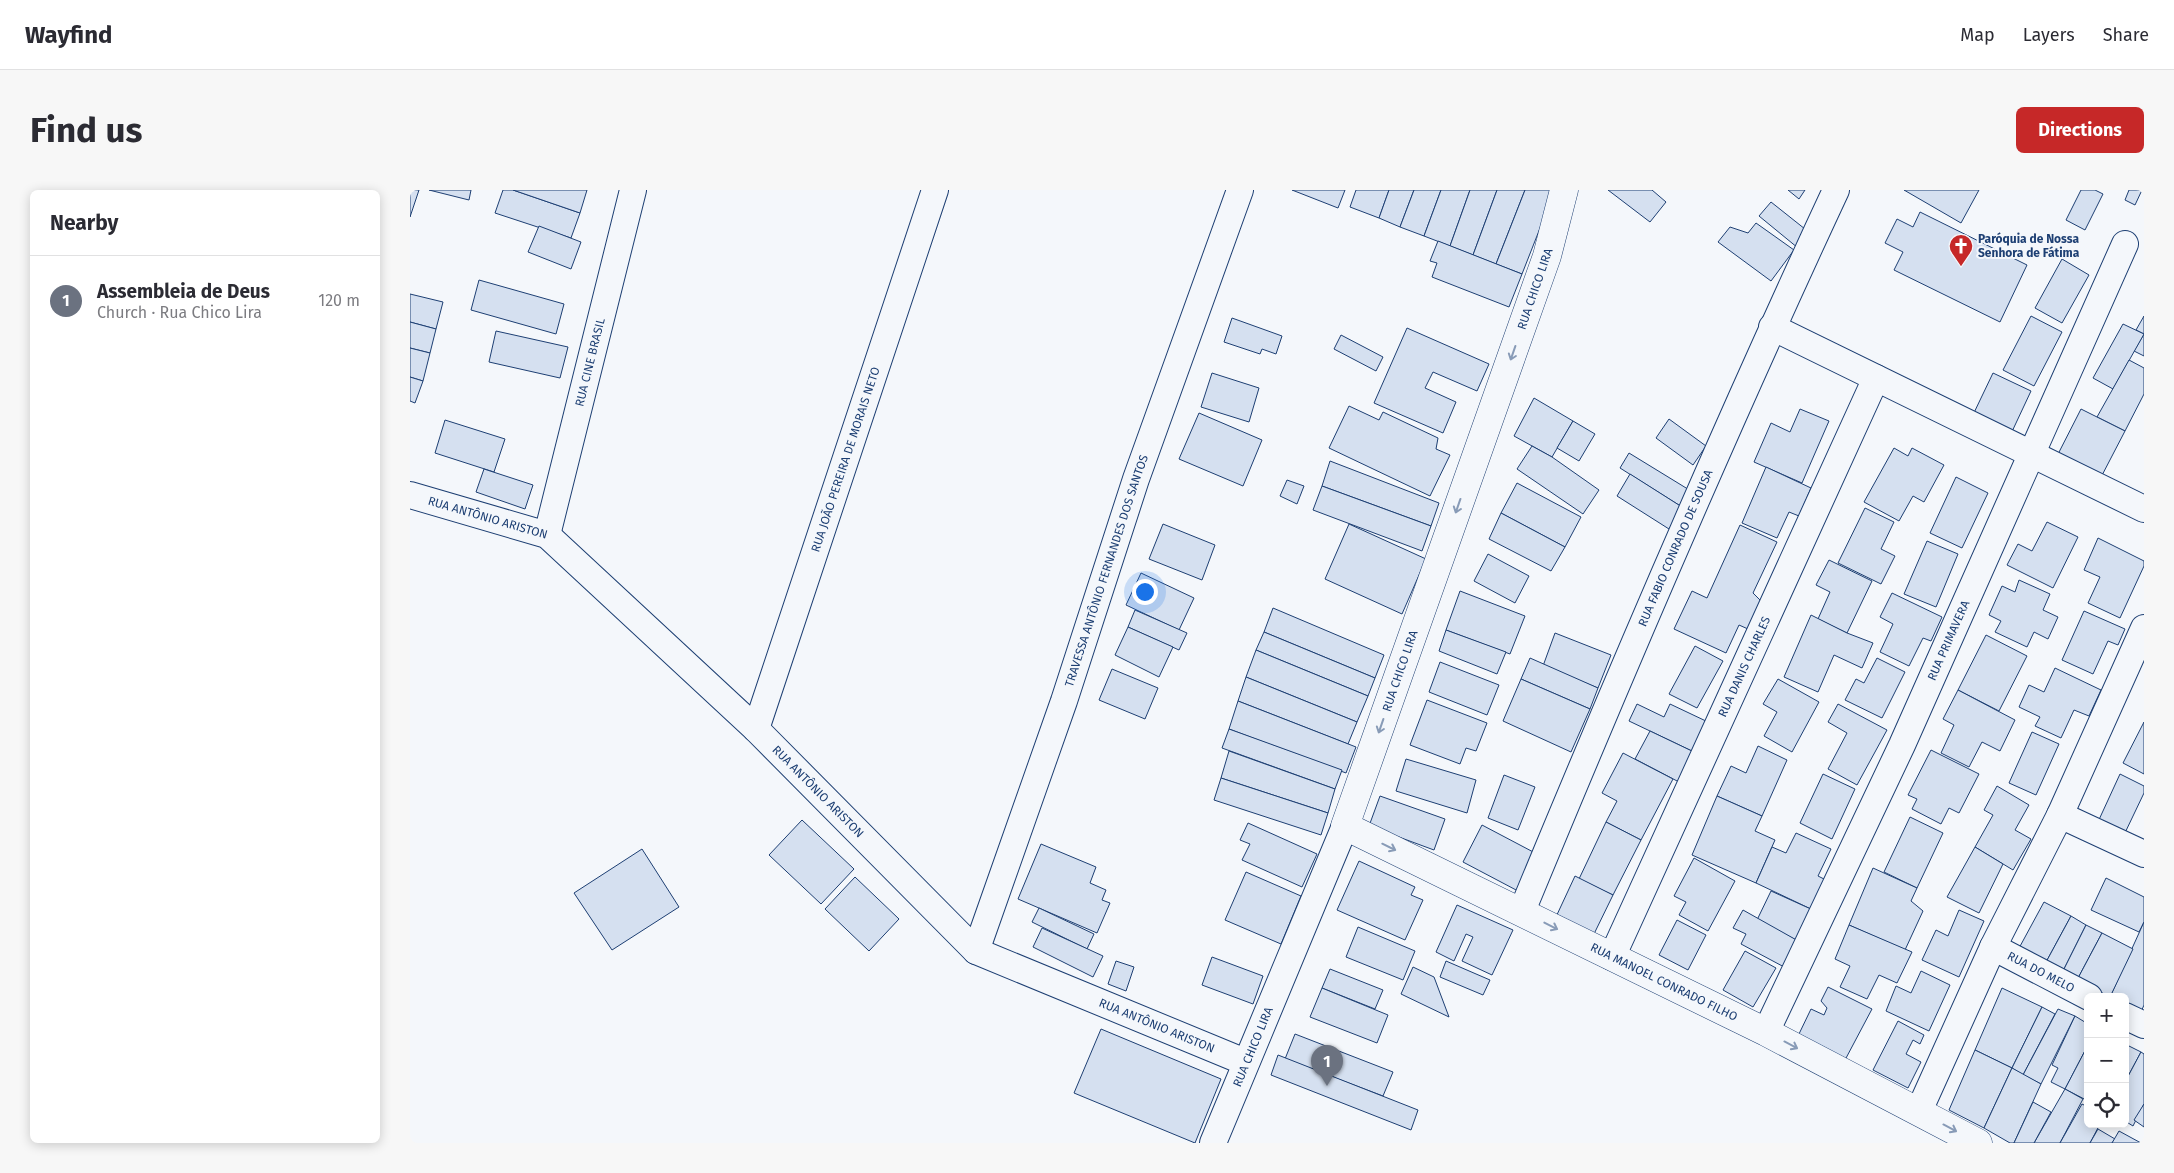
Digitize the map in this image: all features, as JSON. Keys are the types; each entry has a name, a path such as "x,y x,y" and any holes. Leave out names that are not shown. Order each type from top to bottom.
{"street":[{"name":"RUA CINE BRASIL","path":"547,536 633,190"},
{"name":"RUA JOÃO PEREIRA DE MORAIS NETO","path":"756,729 935,190"},
{"name":"TRAVESSA ANTÔNIO FERNANDES DOS SANTOS","path":"976,951 1064,701 1136,479 1240,190"},
{"name":"RUA CHICO LIRA","path":"1213,1143 1245,1062 1346,826 1547,256 1564,190"},
{"name":"RUA FABIO CONRADO DE SOUSA","path":"1522,911 1635,637 1772,327 1836,190"},
{"name":"RUA PRIMAVERA","path":"1766,1032 1902,745 2125,244"},
{"path":"1772,327 2144,509"},
{"name":"RUA DANIS CHARLES","path":"1612,957 1876,378"},
{"name":"RUA ANTÔNIO ARISTON","path":"410,495 547,536 756,729 976,951 1245,1062"},
{"path":"1919,1112 1993,948 2060,815 2144,628"},
{"path":"2060,815 2144,854"},
{"name":"RUA MANOEL CONRADO FILHO","path":"1346,826 1766,1032 1978,1143"},
{"name":"RUA DO MELO","path":"1993,948 2084,994"},
{"path":"2129,1018 2144,1025"}],"building":[{"path":"410,190 419,190 410,217"},
{"path":"429,190 471,190 469,200"},
{"path":"503,190 513,190 580,213 571,238 495,213"},
{"path":"513,190 587,190 580,213"},
{"path":"1292,190 1345,190 1338,208"},
{"path":"1356,190 1389,190 1379,218 1350,207"},
{"path":"1389,190 1414,190 1400,227 1379,218"},
{"path":"1414,190 1441,190 1424,236 1400,227"},
{"path":"1441,190 1470,190 1450,246 1424,236"},
{"path":"1470,190 1497,190 1473,255 1450,246"},
{"path":"1497,190 1525,190 1496,264 1473,255"},
{"path":"1525,190 1555,190 1522,274 1496,264"},
{"path":"1608,190 1652,190 1666,202 1650,222"},
{"path":"1788,190 1805,190 1799,199"},
{"path":"1904,190 1979,190 1961,223"},
{"path":"2081,190 2095,190 2103,194 2085,230 2066,220"},
{"path":"2129,190 2142,190 2135,205 2125,200"},
{"path":"1771,202 1810,233 1798,248 1759,216"},
{"name":"Paróquia de Nossa Senhora de Fátima","path":"1920,212 2027,265 2000,322 1894,270 1903,252 1885,243 1897,219 1913,227"},
{"path":"1756,223 1794,250 1771,281 1718,242 1730,227 1748,233"},
{"path":"539,226 581,242 571,269 528,252"},
{"path":"1438,241 1522,274 1509,307 1432,277 1437,263 1430,261"},
{"path":"2062,259 2089,275 2062,323 2035,308"},
{"path":"479,280 564,304 556,334 471,310"},
{"path":"410,294 443,302 436,329 410,322"},
{"path":"2031,316 2062,332 2034,386 2003,370"},
{"path":"2144,316 2144,334 2136,330"},
{"path":"1232,318 1282,336 1276,354 1262,349 1260,354 1224,342"},
{"path":"410,322 436,329 430,353 410,348"},
{"path":"2123,324 2144,334 2113,389 2093,378"},
{"path":"1407,328 1489,364 1477,391 1433,372 1425,388 1456,402 1443,433 1374,403"},
{"path":"496,331 568,347 560,378 489,362"},
{"path":"2144,334 2144,356 2134,351"},
{"path":"1341,335 1383,357 1376,371 1334,349"},
{"path":"410,348 430,353 423,381 410,377"},
{"path":"2129,360 2144,368 2144,394 2125,431 2097,417"},
{"path":"1212,373 1259,388 1249,422 1201,407"},
{"path":"1993,373 2031,391 2009,438 1971,419"},
{"path":"410,377 423,381 415,403 410,401"},
{"path":"1534,398 1573,421 1552,457 1514,436"},
{"path":"1349,406 1379,420 1383,412 1438,438 1436,449 1450,455 1430,496 1329,448"},
{"path":"1800,409 1829,421 1802,483 1754,462 1771,423 1790,432"},
{"path":"2081,409 2125,431 2098,483 2055,460"},
{"path":"1199,413 1262,440 1243,486 1179,459"},
{"path":"1669,419 1706,446 1693,465 1656,438"},
{"path":"445,420 505,439 494,472 435,453"},
{"path":"1573,421 1595,434 1579,461 1557,448"},
{"path":"1532,446 1552,457 1599,490 1583,514 1517,469"},
{"path":"1894,448 1908,456 1912,448 1944,465 1924,502 1913,496 1899,521 1864,502"},
{"path":"1629,453 1691,491 1682,507 1620,468"},
{"path":"1330,461 1439,503 1431,526 1322,486"},
{"path":"1766,467 1811,488 1799,516 1789,512 1777,538 1742,523"},
{"path":"484,469 533,485 525,509 476,492"},
{"path":"1630,474 1682,507 1669,529 1617,496"},
{"path":"1956,477 1988,493 1962,548 1930,533"},
{"path":"1287,480 1304,486 1297,504 1280,496"},
{"path":"1517,483 1581,517 1565,547 1501,513"},
{"path":"1322,486 1431,526 1422,551 1313,510"},
{"path":"1865,508 1894,522 1881,549 1895,556 1881,584 1838,563"},
{"path":"1501,513 1565,547 1551,571 1489,539"},
{"path":"2047,522 2078,537 2053,588 2007,565 2018,544 2032,551"},
{"path":"1163,524 1215,545 1202,580 1149,559"},
{"path":"1349,524 1426,559 1402,614 1325,579"},
{"path":"1740,525 1777,542 1753,593 1761,601 1748,629 1739,625 1726,653 1674,629 1692,591 1707,598"},
{"path":"2098,538 2144,561 2144,566 2120,618 2088,603 2100,577 2084,570"},
{"path":"1927,541 1958,554 1936,607 1904,594"},
{"path":"1488,554 1529,576 1515,603 1474,581"},
{"path":"1829,560 1872,581 1847,633 1818,619 1830,592 1816,585"},
{"path":"1141,573 1194,598 1179,630 1126,605"},
{"path":"2019,580 2050,594 2043,610 2058,617 2048,639 2034,632 2027,647 1995,632 2001,621 1989,615 2002,586 2015,592"},
{"path":"1460,591 1525,616 1510,654 1446,630"},
{"path":"1892,593 1942,617 1931,641 1923,638 1909,666 1880,652 1893,624 1880,617"},
{"path":"1273,608 1384,655 1375,678 1264,632"},
{"path":"1135,610 1187,633 1179,650 1128,627"},
{"path":"2084,611 2125,629 2118,645 2108,641 2093,674 2062,660"},
{"path":"1811,615 1847,633 1873,643 1862,668 1834,655 1818,692 1784,677"},
{"path":"1128,627 1173,647 1159,677 1115,655"},
{"path":"1446,630 1506,652 1497,674 1439,651"},
{"path":"1264,632 1375,678 1368,696 1256,650"},
{"path":"1555,633 1611,655 1598,688 1543,666"},
{"path":"1986,635 2027,656 1999,711 1958,690"},
{"path":"1695,646 1723,661 1697,708 1669,694"},
{"path":"1256,650 1368,696 1357,722 1246,677"},
{"path":"1530,658 1598,688 1590,709 1521,679"},
{"path":"1877,658 1905,672 1882,718 1845,700 1856,679 1864,683"},
{"path":"1440,662 1499,685 1487,715 1429,692"},
{"path":"2055,668 2101,690 2089,716 2074,710 2061,738 2035,726 2040,717 2019,707 2029,685 2044,692"},
{"path":"1112,669 1158,688 1145,719 1099,700"},
{"path":"1246,677 1357,722 1348,744 1238,701"},
{"path":"1521,679 1590,709 1571,752 1503,721"},
{"path":"1778,679 1819,702 1792,752 1764,736 1777,712 1763,704"},
{"path":"1958,690 2015,720 2000,751 1982,742 1969,767 1941,753 1954,725 1943,719"},
{"path":"1427,700 1487,723 1476,751 1466,748 1460,764 1410,745"},
{"path":"1238,701 1356,747 1346,773 1229,729"},
{"path":"1637,704 1664,717 1670,704 1708,722 1694,752 1629,721"},
{"path":"1838,704 1887,730 1857,785 1828,769 1847,733 1828,722"},
{"path":"2144,722 2144,774 2123,763"},
{"path":"1229,729 1342,770 1335,789 1222,748"},
{"path":"1650,731 1694,752 1679,782 1635,759"},
{"path":"2032,732 2059,744 2036,795 2009,783"},
{"path":"1758,746 1787,760 1762,816 1717,796 1731,766 1746,773"},
{"path":"1931,750 1979,774 1959,813 1949,808 1941,824 1912,809 1917,799 1908,795"},
{"path":"1229,751 1335,789 1328,813 1221,778"},
{"path":"1623,753 1673,779 1641,840 1606,822 1617,801 1602,793"},
{"path":"1406,759 1476,780 1467,813 1396,791"},
{"path":"1823,774 1855,789 1832,839 1800,823"},
{"path":"2120,774 2144,786 2144,793 2123,837 2097,824"},
{"path":"1504,775 1535,787 1518,830 1488,818"},
{"path":"1221,778 1328,813 1321,835 1214,800"},
{"path":"1997,786 2029,805 2015,830 2031,839 2013,870 1975,847 1993,815 1984,810"},
{"path":"1380,796 1445,819 1434,850 1369,826"},
{"path":"1717,796 1762,816 1755,831 1775,840 1756,883 1692,855"},
{"path":"1910,817 1943,833 1917,888 1884,872"},
{"path":"802,820 854,869 821,904 769,855"},
{"path":"1606,822 1641,840 1613,895 1579,879"},
{"path":"1248,823 1317,854 1302,887 1242,860 1250,844 1240,840"},
{"path":"1482,825 1537,854 1518,891 1463,862"},
{"path":"1796,833 1831,849 1818,876 1826,880 1813,910 1756,883 1772,847 1786,853"},
{"path":"1041,844 1096,867 1090,883 1106,890 1102,900 1110,903 1097,933 1018,899"},
{"path":"1975,847 2003,864 1979,913 1947,897"},
{"path":"642,849 679,907 612,950 574,893"},
{"path":"1694,858 1735,881 1708,931 1679,915 1686,902 1674,896"},
{"path":"1359,861 1415,887 1411,895 1423,900 1405,940 1337,910"},
{"path":"1873,868 1917,888 1911,901 1923,911 1905,950 1849,925"},
{"path":"1246,872 1301,896 1281,944 1225,920"},
{"path":"1575,876 1613,895 1593,936 1555,919"},
{"path":"855,877 899,919 869,951 825,909"},
{"path":"2106,878 2144,897 2144,922 2139,932 2091,910"},
{"path":"1771,891 1813,910 1800,942 1757,920"},
{"path":"2044,902 2071,916 2045,964 2018,950"},
{"path":"1457,905 1513,930 1492,975 1462,961 1473,937 1466,934 1454,961 1436,952"},
{"path":"1039,908 1094,934 1087,949 1032,922"},
{"path":"1743,910 1800,942 1786,968 1741,944 1746,934 1733,928"},
{"path":"1959,910 1984,921 1959,977 1922,960 1936,930 1948,936"},
{"path":"2071,916 2086,925 2062,973 2045,964"},
{"path":"1677,920 1706,935 1688,970 1659,955"},
{"path":"2144,922 2144,1005 2141,1012 2129,1006 2129,993 2112,993"},
{"path":"1849,925 1912,952 1897,983 1879,975 1867,999 1840,987 1850,966 1835,959"},
{"path":"2086,925 2102,933 2077,980 2062,973"},
{"path":"1358,927 1415,951 1403,980 1346,957"},
{"path":"1042,928 1103,956 1093,977 1033,947"},
{"path":"2102,933 2133,949 2112,993 2102,993 2077,980"},
{"path":"1745,951 1776,968 1753,1007 1723,990"},
{"path":"1212,957 1263,976 1253,1004 1202,985"},
{"path":"1116,961 1134,967 1126,991 1108,984"},
{"path":"1446,961 1490,980 1483,995 1440,977"},
{"path":"1413,967 1434,977 1449,1017 1401,994"},
{"path":"1330,969 1383,990 1375,1009 1322,988"},
{"path":"1921,971 1950,985 1929,1031 1886,1011 1896,986 1911,993"},
{"path":"1828,987 1872,1009 1845,1060 1798,1036 1811,1009 1824,1015 1827,1008 1821,1001"},
{"path":"1322,988 1388,1015 1377,1043 1310,1017"},
{"path":"2002,988 2042,1007 2012,1068 1975,1050"},
{"path":"2042,1007 2055,1014 2023,1075 2012,1068"},
{"path":"2058,1009 2075,1016 2041,1084 2023,1075"},
{"path":"2075,1016 2084,1022 2084,1053 2065,1089 2051,1082 2058,1068 2052,1065"},
{"path":"1898,1021 1924,1035 1920,1044 1913,1040 1906,1054 1921,1062 1908,1088 1873,1070"},
{"path":"1101,1029 1221,1079 1195,1143 1074,1093"},
{"path":"1295,1034 1393,1072 1383,1096 1285,1059"},
{"path":"2129,1046 2141,1052 2129,1074"},
{"path":"1975,1050 2012,1068 1984,1128 1949,1110"},
{"path":"2141,1052 2144,1054 2144,1104 2133,1126 2129,1124 2129,1074"},
{"path":"2084,1053 2084,1099 2065,1089"},
{"path":"1278,1055 1418,1110 1411,1130 1271,1075"},
{"path":"2012,1068 2041,1084 2014,1143 2010,1143 1984,1128"},
{"path":"2065,1089 2083,1099 2060,1143 2034,1143"},
{"path":"2033,1102 2051,1112 2034,1143 2014,1143"},
{"path":"2082,1104 2084,1105 2084,1128 2098,1128 2090,1143 2060,1143"},
{"path":"2144,1104 2144,1127 2134,1120"},
{"path":"2098,1129 2115,1139 2112,1143 2090,1143"},
{"path":"2119,1131 2141,1143 2112,1143"}],"place":[{"name":"Paróquia de Nossa Senhora de Fátima","path":"1961,267"},
{"name":"Assembleia de Deus","path":"1327,1086"}]}
